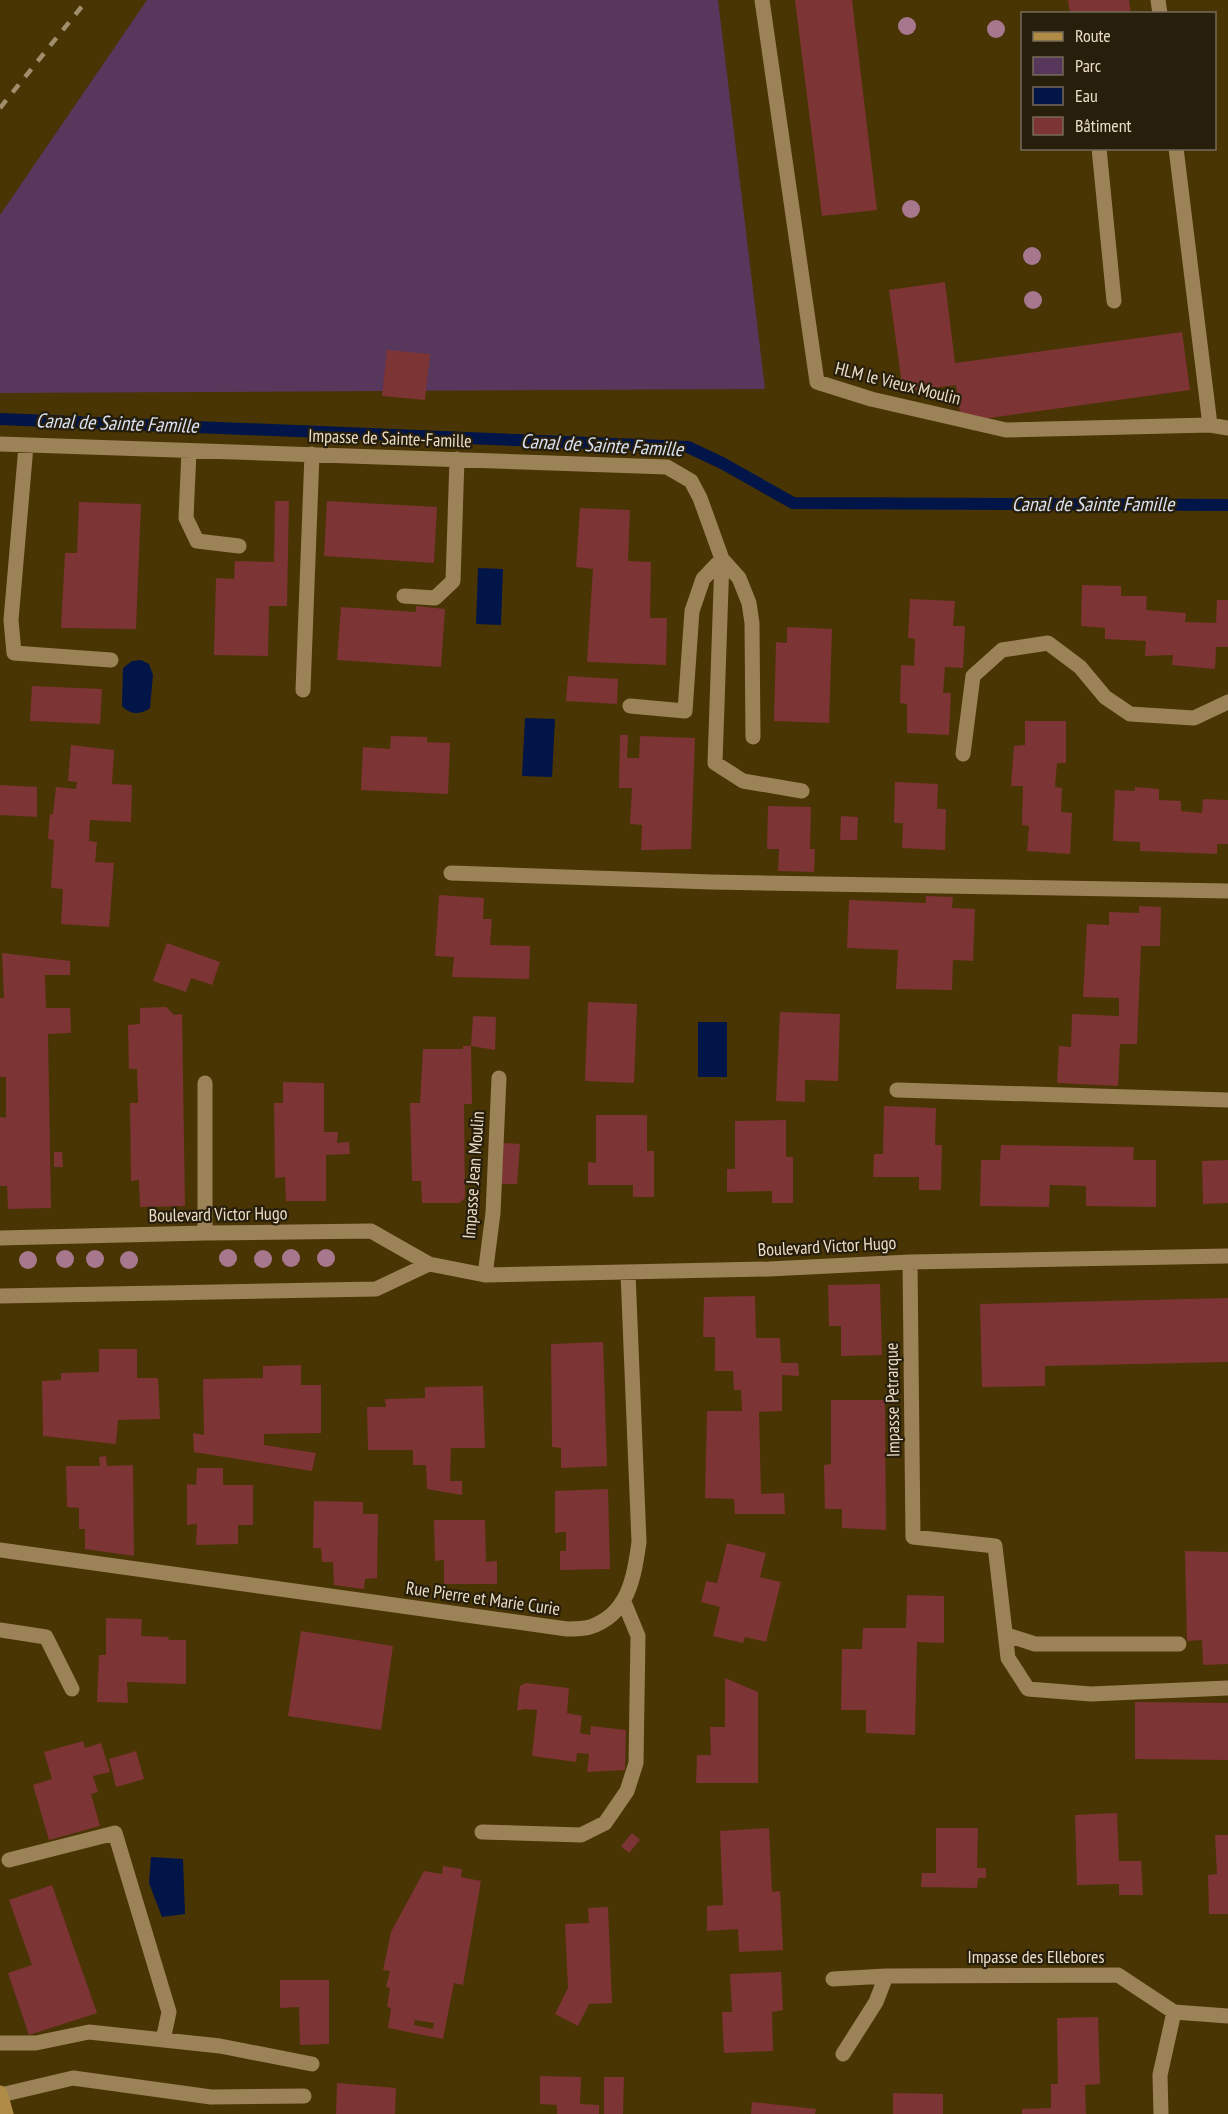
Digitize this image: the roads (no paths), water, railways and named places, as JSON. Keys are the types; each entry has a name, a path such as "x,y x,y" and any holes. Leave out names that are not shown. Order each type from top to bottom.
{"main road":[{"path":"0,2094 6,2114"}],"street":[{"name":"HLM le Vieux Moulin","path":"762,0 817,382 872,399 1006,429 1210,425 1228,428"},
{"path":"1100,150 1114,301"},
{"path":"1176,150 1210,425"},
{"name":"Impasse de Sainte-Famille","path":"0,444 667,467 691,481 700,498 722,559"},
{"path":"26,446 10,620 14,653 111,660"},
{"path":"189,450 186,518 197,541 239,546"},
{"path":"303,690 312,454"},
{"path":"404,596 435,598 453,580 457,459"},
{"path":"630,706 685,711 692,611 703,579 722,559"},
{"path":"722,559 739,578 749,603 752,623 753,737"},
{"path":"722,559 716,763 743,781 802,791"},
{"path":"963,754 973,676 1002,650 1048,643 1080,668 1106,697 1130,714 1194,718 1228,702"},
{"path":"451,873 711,882 1228,891"},
{"name":"Impasse Jean Moulin","path":"485,1275 493,1213 499,1078"},
{"path":"205,1083 205,1233"},
{"path":"897,1090 1228,1100"},
{"name":"Boulevard Victor Hugo","path":"0,1238 370,1232 429,1264 485,1275 769,1269 910,1262 1228,1256"},
{"name":"Impasse Petrarque","path":"910,1262 913,1537 995,1546 1007,1635"},
{"path":"0,1296 376,1289 429,1264"},
{"name":"Rue Pierre et Marie Curie","path":"0,1550 567,1629 588,1628 604,1621 624,1602 634,1576 639,1542 628,1273"},
{"path":"482,1832 581,1835 605,1823 627,1791 636,1763 638,1636 624,1602"},
{"path":"0,1630 46,1637 72,1689"},
{"path":"1179,1644 1035,1644 1007,1635 1008,1658 1028,1689 1091,1694 1228,1688"},
{"path":"9,1860 115,1833 169,2012 163,2040"},
{"name":"Impasse des Ellebores","path":"833,1979 886,1976 1118,1975 1174,2012 1228,2016"},
{"path":"843,2054 876,2002 886,1976"},
{"path":"1161,2114 1160,2075 1174,2012"},
{"path":"0,2043 36,2043 89,2032 220,2046 312,2064"},
{"path":"0,2094 73,2079 211,2097 304,2096"}],"water":[{"path":"478,568 503,569 501,625 476,624"},
{"path":"141,660 149,664 153,675 150,708 136,713 122,706 123,668 132,661"},
{"path":"525,718 555,719 552,777 522,776"},
{"path":"698,1022 727,1022 727,1077 698,1077"},
{"path":"151,1857 183,1859 185,1914 162,1917 149,1883"}],"waterway":[{"name":"Canal de Sainte Famille","path":"0,419 688,447 722,463 793,503 1228,505"}],"railway":[{"path":"0,108 87,0"}]}
